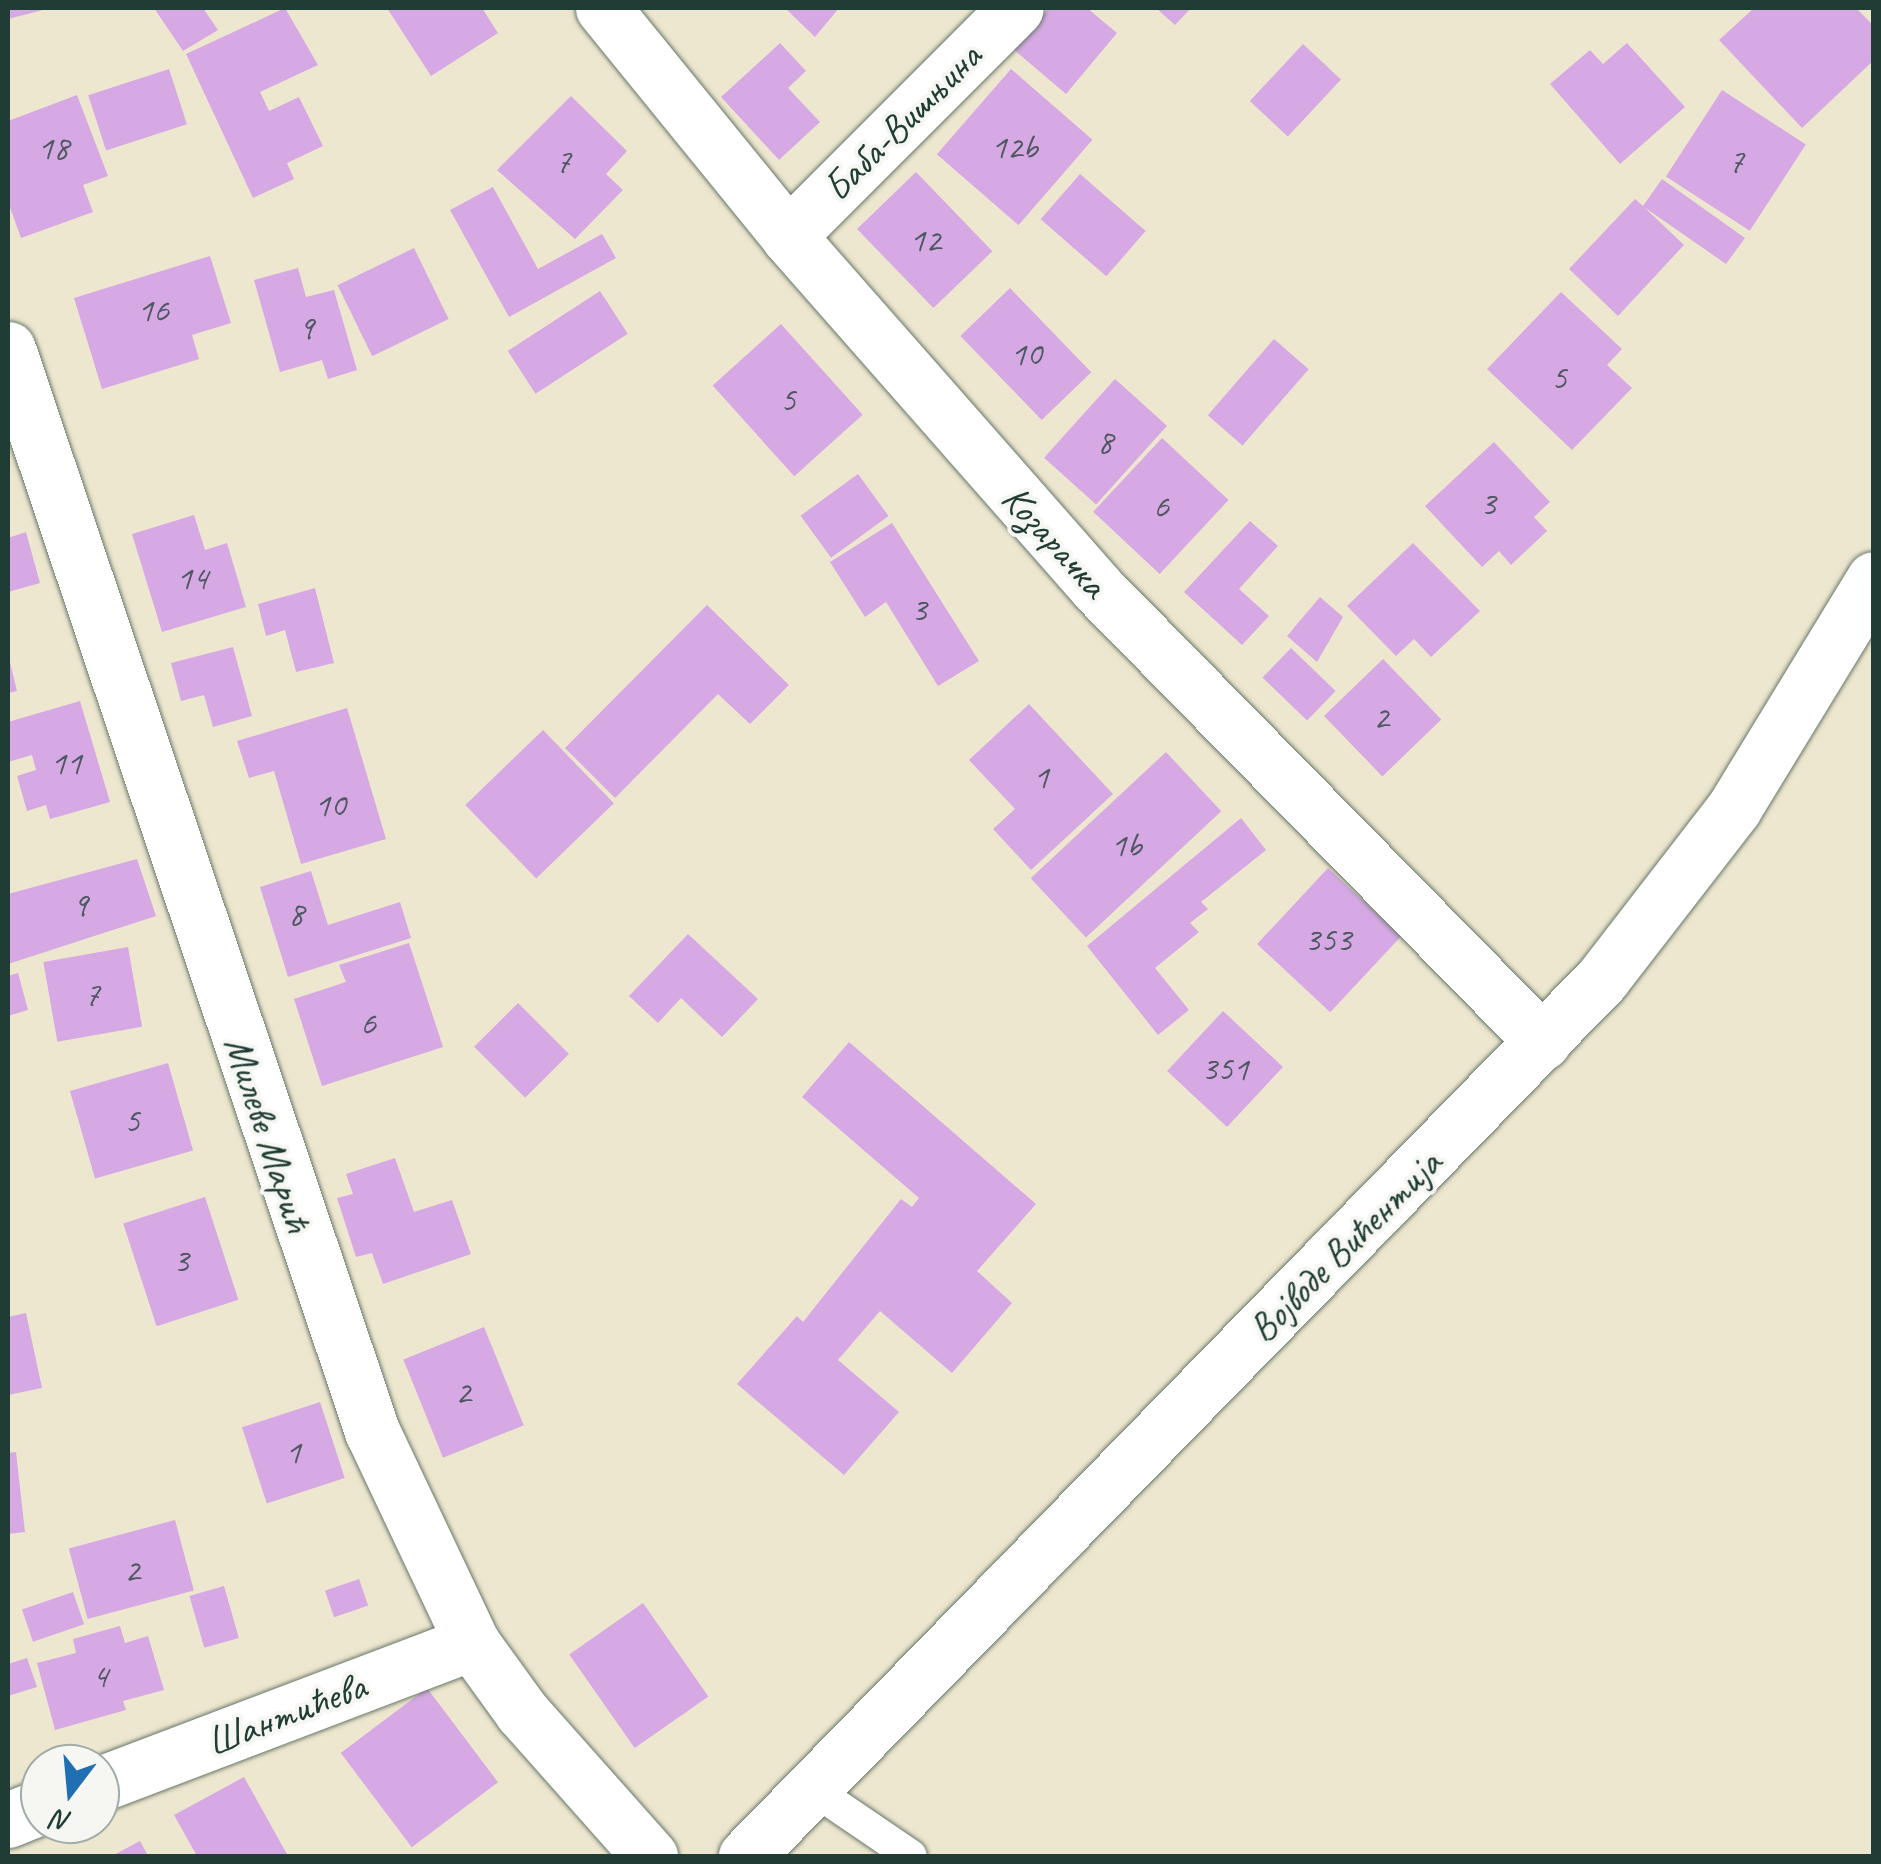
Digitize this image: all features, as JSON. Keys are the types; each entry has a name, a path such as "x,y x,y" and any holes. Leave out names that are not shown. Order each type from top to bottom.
{"street":[{"name":"Козарачка","path":"603,8 788,236 1098,589 1543,1042"},
{"name":"Баба-Вишњина","path":"788,236 1016,8"},
{"name":"Милеве Марић","path":"8,350 336,1332 420,1544 472,1643 522,1712 650,1856"},
{"name":"Војводе Вићентија","path":"746,1856 1602,979 1734,808 1874,579"},
{"name":"Шантићева","path":"120,1776 472,1643"}],"lane":[{"path":"814,1790 911,1856"}],"building":[{"path":"8,8 47,8 47,9 8,19"},
{"path":"154,8 203,8 218,30 183,51"},
{"path":"285,8 318,65 260,92 269,111 299,97 323,146 287,163 294,179 253,198 186,54"},
{"path":"387,8 482,8 498,33 431,76"},
{"path":"785,8 839,8 815,37"},
{"path":"1049,8 1087,8 1117,33 1066,94 1013,49"},
{"path":"1156,8 1191,8 1175,25"},
{"path":"1754,8 1856,8 1874,26 1874,60 1802,128 1719,40"},
{"path":"780,43 806,71 788,88 820,122 779,160 721,97"},
{"path":"1627,43 1685,107 1620,164 1550,84 1590,50 1603,64"},
{"path":"1303,44 1341,79 1288,137 1250,101"},
{"path":"169,69 187,124 106,150 88,95"},
{"path":"1011,69 1093,140 1018,225 937,154"},
{"path":"1722,90 1806,144 1750,231 1666,176"},
{"path":"77,95 108,176 83,185 93,212 21,238 8,202 8,121"},
{"path":"571,96 627,151 606,174 623,190 575,239 497,170"},
{"path":"916,172 992,251 933,308 857,229"},
{"path":"1080,174 1146,231 1106,276 1041,219"},
{"path":"1662,179 1745,238 1726,264 1644,207 1684,245 1618,316 1569,269 1635,199 1643,206"},
{"path":"493,187 538,269 602,234 616,258 509,317 450,210"},
{"path":"414,248 449,319 372,356 338,285"},
{"path":"210,256 231,323 192,335 199,359 102,389 74,298"},
{"path":"298,268 306,297 334,290 357,370 328,379 322,360 280,372 254,280"},
{"path":"1010,288 1091,372 1042,420 960,336"},
{"path":"600,291 628,334 536,394 508,351"},
{"path":"1561,292 1622,349 1607,365 1632,388 1572,450 1487,369"},
{"path":"781,324 863,415 794,476 713,386"},
{"path":"1274,339 1309,369 1242,445 1208,415"},
{"path":"1115,379 1167,426 1096,505 1044,458"},
{"path":"1162,438 1229,500 1160,574 1093,512"},
{"path":"1494,442 1550,502 1534,517 1547,531 1511,565 1499,551 1482,567 1425,506"},
{"path":"858,474 889,516 831,558 801,516"},
{"path":"194,515 205,550 227,543 246,607 162,632 132,534"},
{"path":"1250,521 1278,546 1239,589 1269,616 1242,645 1184,592"},
{"path":"892,523 979,661 938,686 886,602 865,617 830,562"},
{"path":"26,532 40,583 8,592 8,538"},
{"path":"1413,543 1480,611 1431,657 1414,639 1396,656 1347,606"},
{"path":"315,588 334,663 296,672 285,630 266,636 258,604"},
{"path":"1320,597 1343,617 1317,662 1287,636"},
{"path":"707,605 789,685 750,724 718,694 615,798 565,748"},
{"path":"233,647 252,716 213,727 204,695 181,701 171,663"},
{"path":"1291,648 1336,691 1307,721 1263,677"},
{"path":"8,654 17,691 8,693"},
{"path":"1383,659 1441,719 1382,776 1324,716"},
{"path":"80,701 110,802 50,819 46,805 27,811 17,776 36,770 32,755 8,762 8,722"},
{"path":"1029,704 1113,794 1031,870 993,829 1015,809 969,760"},
{"path":"347,708 386,839 301,864 274,771 249,778 237,741"},
{"path":"543,730 614,803 536,878 465,805"},
{"path":"1166,752 1221,811 1086,937 1031,878"},
{"path":"1241,818 1266,850 1201,902 1208,909 1190,923 1199,932 1155,968 1189,1010 1158,1035 1087,946"},
{"path":"137,859 156,916 8,964 8,894"},
{"path":"1328,868 1401,936 1330,1012 1257,944"},
{"path":"311,871 328,925 400,902 411,938 288,977 260,887"},
{"path":"688,934 758,999 722,1037 681,998 658,1023 629,996"},
{"path":"409,943 443,1047 322,1086 294,999 346,982 339,965"},
{"path":"128,947 142,1027 57,1042 43,962"},
{"path":"18,973 28,1010 8,1016 8,976"},
{"path":"518,1003 569,1054 525,1098 474,1047"},
{"path":"1223,1011 1283,1067 1227,1127 1167,1071"},
{"path":"849,1042 1036,1204 977,1271 1012,1303 952,1373 880,1311 838,1360 899,1412 844,1475 737,1384 797,1316 803,1322 901,1199 912,1207 919,1198 802,1097"},
{"path":"168,1063 193,1150 95,1179 70,1091"},
{"path":"395,1158 414,1212 452,1200 471,1254 383,1284 372,1253 356,1257 337,1198 353,1194 346,1174"},
{"path":"205,1197 238,1300 157,1326 123,1224"},
{"path":"26,1313 42,1388 8,1395 8,1317"},
{"path":"484,1327 524,1425 443,1458 403,1360"},
{"path":"320,1402 345,1478 267,1503 242,1427"},
{"path":"16,1452 25,1532 8,1534 8,1453"},
{"path":"175,1520 194,1591 88,1619 69,1548"},
{"path":"359,1579 368,1605 334,1617 325,1591"},
{"path":"224,1586 239,1638 204,1648 189,1596"},
{"path":"73,1592 84,1624 33,1642 22,1610"},
{"path":"643,1603 708,1696 635,1748 569,1655"},
{"path":"120,1626 125,1643 148,1636 164,1690 123,1701 126,1710 55,1730 37,1663 76,1653 73,1639"},
{"path":"27,1658 37,1687 8,1696 8,1664"},
{"path":"427,1688 498,1782 412,1847 341,1753"},
{"path":"244,1777 288,1856 197,1856 174,1815"},
{"path":"140,1841 148,1856 112,1856"}]}
